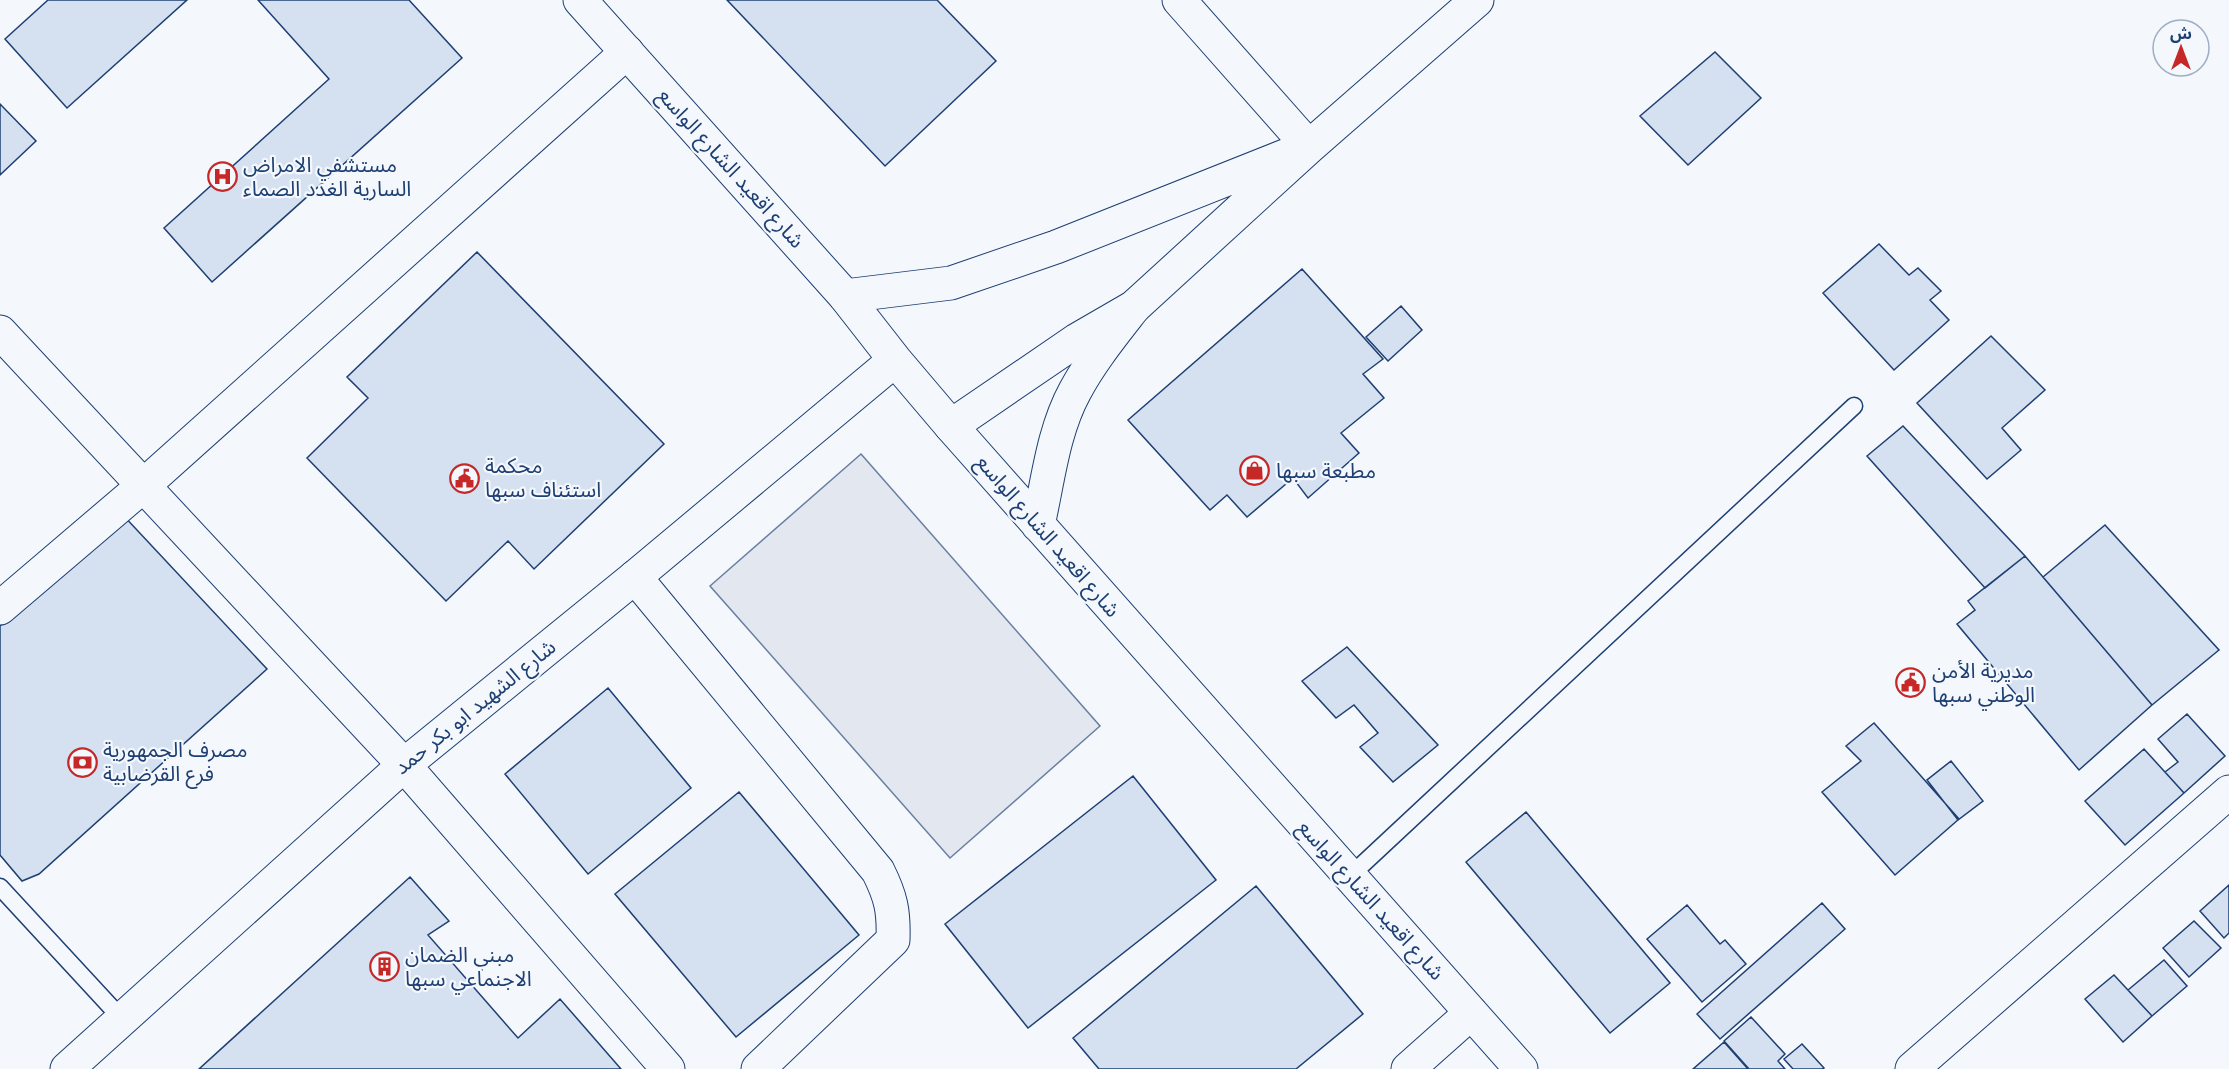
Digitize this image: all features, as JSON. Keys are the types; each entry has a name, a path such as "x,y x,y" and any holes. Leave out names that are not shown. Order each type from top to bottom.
{"street":[{"name":"شارع اقعيد الشارع الواسع","path":"580,0 845,296 951,426 1521,1069"},
{"path":"1179,0 1309,147"},
{"path":"1038,525 1056,442 1074,392 1094,360 1134,307 1309,147 1477,0"},
{"path":"0,608 142,486 627,52"},
{"path":"845,296 951,283 1056,247 1309,147"},
{"path":"951,426 1077,340 1134,307"},
{"path":"0,332 404,765 668,1069"},
{"name":"شارع الشهيد ابو بكر حمد","path":"67,1069 404,765 635,578 895,360"},
{"path":"635,578 878,871 891,897 894,916 893,939 758,1069"},
{"path":"1912,1069 2229,792"},
{"path":"1408,1069 1471,1013"}],"lane":[{"path":"1350,876 1854,406"},
{"path":"0,887 122,1019"}],"shaded area":[{"path":"861,454 1100,726 950,858 710,586"}],"building":[{"path":"48,0 187,0 67,108 5,39"},
{"path":"258,0 409,0 462,58 212,282 164,228 329,79"},
{"path":"727,0 937,0 996,61 885,166"},
{"path":"1715,52 1761,98 1688,165 1640,116"},
{"path":"0,104 36,141 0,175"},
{"path":"1879,244 1909,275 1918,268 1941,291 1930,300 1949,320 1894,370 1823,293"},
{"path":"477,252 664,444 534,569 508,541 446,601 307,458 368,398 347,377"},
{"path":"1302,269 1383,359 1363,374 1384,398 1341,433 1359,453 1308,498 1293,478 1247,517 1227,495 1210,510 1128,420"},
{"path":"1401,306 1422,330 1388,361 1366,337"},
{"path":"1991,336 2045,390 2002,428 2021,450 1987,479 1917,403"},
{"path":"1903,426 2025,556 1985,588 1867,456"},
{"name":"مصرف الجمهورية فرع القرضابية","path":"122,514 267,669 39,874 22,881 0,855 0,626"},
{"path":"2105,525 2219,650 2152,705 2043,577"},
{"path":"2025,556 2152,705 2079,770 1957,624 1975,610 1968,601"},
{"path":"1347,647 1438,745 1393,782 1360,747 1378,733 1354,705 1336,718 1302,681"},
{"path":"608,688 691,788 588,874 505,774"},
{"path":"2187,714 2225,756 2184,793 2165,772 2178,762 2158,739"},
{"path":"1874,723 1959,819 1895,875 1822,792 1861,761 1846,746"},
{"path":"2144,749 2184,793 2125,845 2085,801"},
{"path":"1951,761 1983,801 1958,820 1927,780"},
{"path":"1133,776 1216,880 1028,1028 945,924"},
{"path":"739,792 859,935 736,1037 615,894"},
{"path":"1526,812 1670,983 1610,1033 1466,862"},
{"name":"مبني الضمان الاجنماعي سبها","path":"410,877 449,921 428,935 518,1038 560,999 621,1069 199,1069"},
{"path":"2229,885 2229,933 2224,938 2200,911"},
{"path":"1256,886 1363,1014 1296,1069 1099,1069 1073,1038"},
{"path":"1822,903 1845,929 1720,1039 1697,1014"},
{"path":"1687,905 1720,944 1725,940 1746,964 1702,1002 1647,939"},
{"path":"2194,921 2221,948 2189,977 2163,948"},
{"path":"2164,960 2187,986 2152,1016 2128,990"},
{"path":"2114,975 2152,1016 2123,1042 2085,999"},
{"path":"1751,1017 1785,1054 1778,1061 1785,1069 1749,1069 1724,1041"},
{"path":"1724,1042 1748,1069 1693,1069"},
{"path":"1802,1044 1824,1068 1793,1069 1784,1059"}],"place":[{"name":"مستشفي الامراض السارية الغدد الصماء","path":"222,177"},
{"name":"مطبعة سبها","path":"1255,471"},
{"name":"محكمة استئناف سبها","path":"464,478"},
{"name":"مديرية الأمن الوطني سبها","path":"1911,683"},
{"name":"مصرف الجمهورية فرع القرضابية","path":"82,762"},
{"name":"مبني الضمان الاجنماعي سبها","path":"384,967"}]}
